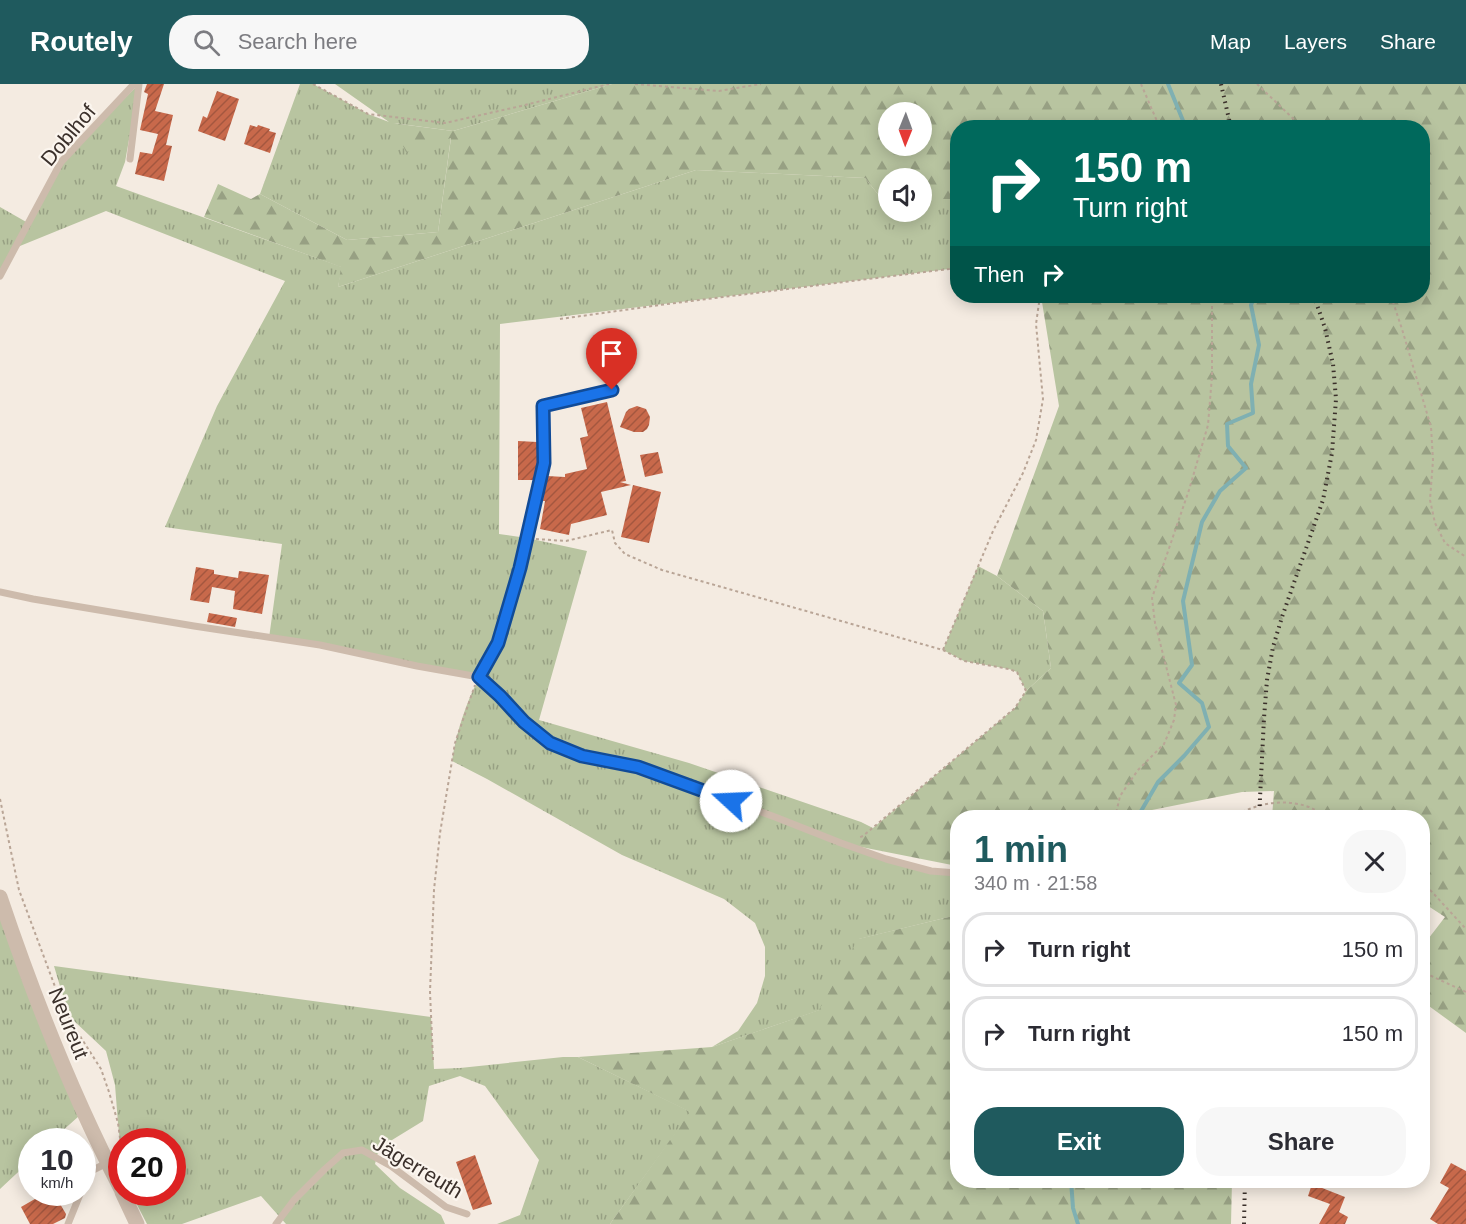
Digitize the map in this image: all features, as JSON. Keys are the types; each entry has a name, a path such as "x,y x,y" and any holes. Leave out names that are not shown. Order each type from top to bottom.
{"street":[{"name":"Neureut","path":"0,897 56,1050 107,1163"},
{"name":"Neureut","path":"129,1206 137,1224"}],"lane":[{"name":"Doblhof","path":"0,276 61,162 134,84"},
{"path":"130,159 139,84"},
{"path":"479,677 498,643 520,568 544,463 543,406 612,390"},
{"path":"0,592 194,626 320,645 479,677 524,722 550,743 582,756 638,767 886,859 931,871 950,872"},
{"name":"Jägerreuth","path":"276,1224 294,1200 343,1153 363,1150 391,1166 446,1207 467,1214"},
{"path":"96,1168 107,1163"},
{"path":"68,1224 76,1206"}],"path":[{"path":"313,84 368,114 445,123 609,84"},
{"path":"635,84 719,91 761,84"},
{"path":"1141,84 1157,120"},
{"path":"1257,84 1295,120"},
{"path":"560,319 950,269"},
{"path":"943,650 993,531 1023,472 1036,440 1043,399 1036,324 1039,303"},
{"path":"1117,810 1120,796 1138,770 1164,744 1174,720 1176,705 1155,623 1152,598 1208,424 1212,376 1212,303"},
{"path":"1393,303 1431,427 1430,500 1435,523 1445,543 1466,557"},
{"path":"527,538 566,541 612,530 615,543 625,554 662,570 943,650 964,661 1017,672 1026,691 1015,708 863,836 841,843"},
{"path":"433,1060 430,992 434,890 440,833 455,743 479,677"},
{"path":"0,799 19,890 57,993 71,1022 100,1069 119,1128"},
{"path":"1244,810 1285,802 1315,810"},
{"path":"1430,890 1466,929"},
{"path":"1430,974 1466,992"}],"green space":[{"path":"139,84 125,162 116,186 342,267 338,287 696,170 865,178 878,194 878,222 932,222 932,199 950,199 950,269 500,324 499,534 587,551 539,720 689,763 861,822 873,828 863,836 842,843 886,859 950,872 950,917 859,939 820,1010 712,1047 738,1031 757,1003 765,976 765,947 755,923 724,899 622,855 452,761 462,718 479,678 269,638 282,544 165,527 217,406 285,281 106,211 15,248 0,276 0,207 28,223 61,162"},
{"path":"300,84 313,84 368,114 389,122 335,84 612,84 453,131 393,123 451,137 438,232 347,240 260,194"},
{"path":"612,84 1466,84 1466,1033 1430,1007 1430,937 1445,917 1430,907 1430,810 1273,810 1274,791 1242,792 1152,810 950,810 950,865 841,843 873,828 1015,708 1026,691 1051,668 1043,611 997,576 1059,406 1042,303 1430,303 1430,120 950,120 950,199 932,199 932,168 878,168 878,194 865,178 696,170 338,287 341,267 204,217 218,184 251,199 260,194 347,240 438,232 451,138 406,152 392,123 453,131"},
{"path":"978,566 997,576 1043,611 1051,668 1026,691 1017,672 964,661 943,650"},
{"path":"0,897 79,1116 66,1128 18,1128 18,1172 0,1189"},
{"path":"950,917 950,1188 1232,1188 1231,1224 610,1224 690,1112 578,1057 712,1047 819,1010 858,939"},
{"path":"54,966 431,1017 434,1069 578,1057 691,1112 610,1224 497,1224 520,1215 539,1160 485,1086 460,1076 429,1086 423,1121 379,1148 375,1164 400,1188 441,1215 445,1224 286,1224 261,1196 182,1224 147,1224 138,1206 186,1206 186,1128 119,1128 115,1085 106,1051 73,1020"}],"building":[{"path":"147,84 164,84 155,111 173,115 166,145 172,146 164,181 135,174 140,152 152,154 158,134 140,130 148,94 144,92"},
{"path":"217,91 239,99 225,141 198,131 203,116 207,118"},
{"path":"250,125 257,127 258,125 276,133 270,153 244,144"},
{"path":"607,402 626,481 620,482 631,485 601,492 607,515 571,524 569,535 540,529 547,476 565,477 565,474 587,469 580,438 588,436 581,408"},
{"path":"637,406 646,409 650,417 647,429 643,432 634,432 620,427 626,412"},
{"path":"518,441 537,442 537,468 534,480 518,480"},
{"path":"658,452 663,473 645,477 640,455"},
{"path":"633,485 661,492 649,543 621,537"},
{"path":"196,567 214,570 214,574 238,578 239,571 269,575 262,614 233,609 235,591 212,587 209,603 190,600"},
{"path":"209,613 237,618 235,627 207,622"},
{"path":"475,1155 492,1204 473,1210 456,1162"},
{"path":"1451,1163 1466,1171 1466,1224 1438,1224 1430,1219 1449,1188 1440,1183"},
{"path":"1311,1188 1322,1188 1345,1197 1339,1212 1348,1217 1345,1224 1319,1224 1330,1204 1308,1196"},
{"path":"61,1206 66,1214 65,1218 53,1224 30,1224 21,1207"}],"waterway":[{"path":"1168,84 1183,120"},
{"path":"1142,810 1158,782 1209,727 1202,703 1179,683 1192,665 1183,601 1202,522 1220,491 1246,468 1228,446 1227,424 1253,413 1251,384 1259,345 1252,303"},
{"path":"1072,1188 1073,1208 1078,1224"}],"railway":[{"path":"1221,84 1229,120"},
{"path":"1259,810 1267,680 1273,647 1323,500 1332,453 1336,399 1333,364 1316,303"},
{"path":"1244,1224 1245,1188"}],"route":[{"path":"612,390 543,406 544,463 520,568 498,643 479,677 524,722 550,743 582,756 638,767 731,801"}]}
